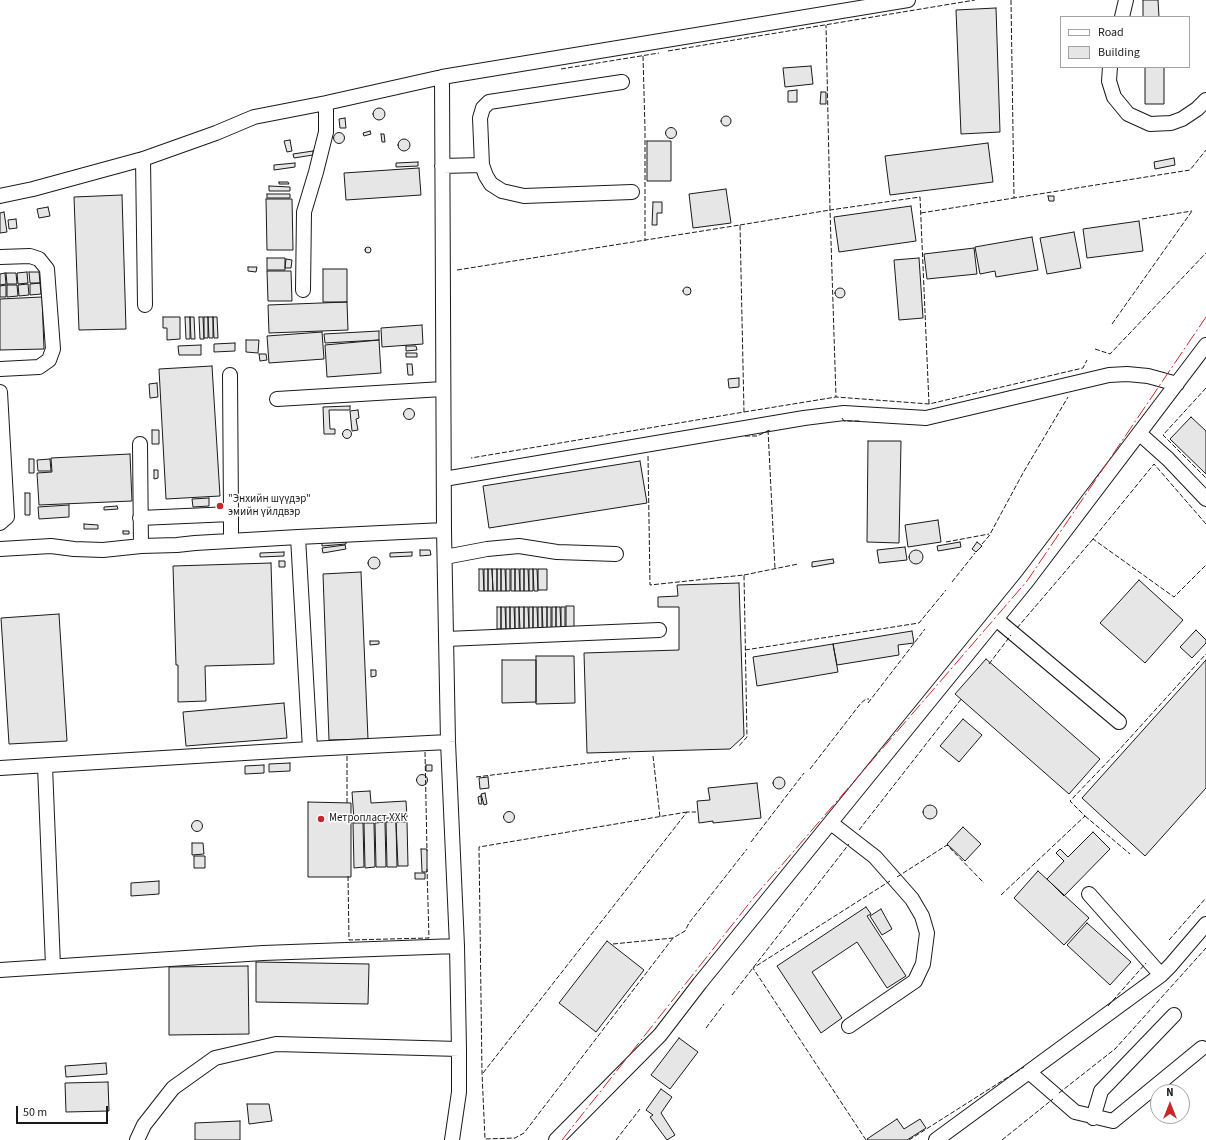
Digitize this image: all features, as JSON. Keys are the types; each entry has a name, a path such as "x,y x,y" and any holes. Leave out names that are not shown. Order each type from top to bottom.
{"street":[{"path":"0,196 40,187 143,159 216,133 254,117 326,103 442,77 908,0"},
{"path":"1122,16 1126,0"},
{"path":"1110,68 1109,81 1114,97 1128,114 1150,124 1171,123 1182,119 1197,109 1206,100"},
{"path":"442,77 444,557 448,742 457,946 459,1049 459,1092 452,1140"},
{"path":"622,82 489,102 483,108 480,118 482,165 491,184 502,191 524,196 632,192"},
{"path":"303,290 304,212 326,132 326,103"},
{"path":"143,159 145,305"},
{"path":"442,166 482,165"},
{"path":"0,257 30,256 39,259 47,269 53,348 48,360 39,367 0,369"},
{"path":"556,1140 660,1035 700,983 1027,581 1206,345"},
{"path":"444,479 804,418 844,413 926,418 1109,375 1127,374 1148,376 1177,384"},
{"path":"230,375 231,541"},
{"path":"277,399 443,389"},
{"path":"0,392 6,517 0,523"},
{"path":"1140,434 1168,459 1206,499"},
{"path":"140,444 141,546"},
{"path":"140,518 231,514"},
{"path":"0,549 51,546 74,550 103,550 141,546 177,545 298,536 444,530"},
{"path":"298,536 310,749"},
{"path":"444,557 487,549 519,546 557,552 616,554"},
{"path":"996,618 1120,722"},
{"path":"446,639 660,630"},
{"path":"0,768 448,742"},
{"path":"45,766 53,966"},
{"path":"831,823 880,862 912,899 922,916 928,933 924,964 915,981 849,1026"},
{"path":"1089,894 1161,975"},
{"path":"936,1140 1161,975 1206,924"},
{"path":"0,970 263,953 457,946"},
{"path":"1093,1118 1101,1091 1174,1015"},
{"path":"137,1140 144,1125 173,1088 215,1058 276,1044 459,1049"},
{"path":"1028,1072 1075,1112 1093,1118 1113,1121 1202,1048"}],"building":[{"path":"1143,0 1158,0 1159,16 1143,16"},
{"path":"996,8 1000,132 961,134 956,10"},
{"path":"811,66 813,84 785,87 783,68"},
{"path":"1145,68 1164,68 1164,104 1145,104"},
{"path":"797,90 797,102 788,102 788,91"},
{"path":"821,92 826,92 826,104 820,104"},
{"path":"381,108 384,109 384,119 377,120 374,119 373,112 374,109"},
{"path":"726,116 731,121 726,126 721,121"},
{"path":"345,118 346,128 340,128 339,119"},
{"path":"671,127 675,129 677,133 675,137 671,139 667,137 665,133 667,129"},
{"path":"370,131 371,134 364,136 363,133"},
{"path":"337,133 341,133 343,134 343,142 337,143 334,140 334,136"},
{"path":"381,134 384,134 385,142 382,142"},
{"path":"402,139 406,139 410,145 406,151 402,151 398,147 398,143"},
{"path":"290,140 292,151 287,152 284,141"},
{"path":"647,141 671,141 671,181 647,181"},
{"path":"988,143 993,182 890,195 885,156"},
{"path":"313,151 313,155 294,158 293,154"},
{"path":"1174,158 1175,165 1155,169 1154,162"},
{"path":"418,162 418,166 396,167 396,163"},
{"path":"295,163 295,167 274,170 274,165"},
{"path":"419,168 421,195 346,200 344,173"},
{"path":"279,182 288,182 289,184 279,184"},
{"path":"269,186 290,187 290,191 269,191"},
{"path":"726,189 731,223 693,228 689,194"},
{"path":"267,194 290,194 290,198 267,198"},
{"path":"122,195 126,329 79,330 74,197"},
{"path":"1048,196 1054,196 1054,201 1049,201"},
{"path":"266,199 292,199 293,250 267,250"},
{"path":"653,202 662,202 662,213 657,213 657,225 652,225"},
{"path":"911,206 916,241 839,252 834,217"},
{"path":"48,207 50,216 39,218 37,209"},
{"path":"4,212 7,232 0,233 0,213"},
{"path":"16,219 17,228 9,229 8,220"},
{"path":"1139,221 1143,251 1087,258 1083,229"},
{"path":"1074,232 1081,268 1047,274 1040,238"},
{"path":"1032,237 1038,270 996,277 995,271 980,274 975,247"},
{"path":"368,247 371,250 368,253 365,250"},
{"path":"974,248 977,274 927,279 924,254"},
{"path":"267,258 285,258 285,270 267,270"},
{"path":"919,258 923,318 899,320 894,260"},
{"path":"286,259 292,260 291,268 285,268"},
{"path":"248,267 257,267 256,272 248,271"},
{"path":"323,269 347,269 347,302 323,302"},
{"path":"267,271 291,271 292,301 268,301"},
{"path":"27,272 28,283 18,284 17,273"},
{"path":"29,272 39,272 40,283 30,283"},
{"path":"5,273 6,284 0,285 0,274"},
{"path":"6,273 16,273 17,284 7,284"},
{"path":"40,283 41,294 30,295 30,284"},
{"path":"28,284 29,295 19,296 18,285"},
{"path":"6,285 6,297 0,297 0,286"},
{"path":"7,285 17,285 18,296 7,297"},
{"path":"685,287 689,287 691,291 689,295 685,295 683,293 683,289"},
{"path":"838,288 842,288 844,289 844,297 838,298 835,295 835,291"},
{"path":"42,297 44,349 0,350 0,299"},
{"path":"347,302 348,330 269,333 268,305"},
{"path":"163,317 180,317 180,339 167,340 167,328 163,328"},
{"path":"185,317 190,317 190,339 186,339"},
{"path":"190,317 194,317 195,339 191,339"},
{"path":"199,317 203,317 204,339 200,339"},
{"path":"204,317 208,317 208,338 204,338"},
{"path":"208,317 213,317 213,338 209,338"},
{"path":"213,317 217,317 218,338 214,338"},
{"path":"422,325 423,344 382,347 381,328"},
{"path":"379,331 379,340 325,343 324,334"},
{"path":"322,332 324,359 269,363 267,336"},
{"path":"246,340 259,340 258,353 246,352"},
{"path":"379,340 381,373 327,377 325,345"},
{"path":"235,343 235,351 214,352 214,344"},
{"path":"201,345 201,355 179,355 178,346"},
{"path":"406,346 416,346 417,350 406,351"},
{"path":"406,353 417,353 417,357 406,357"},
{"path":"259,354 266,354 267,360 260,361"},
{"path":"407,364 412,364 413,375 408,375"},
{"path":"212,366 220,496 166,499 159,369"},
{"path":"739,378 739,387 729,388 728,379"},
{"path":"157,383 158,397 150,398 149,384"},
{"path":"350,406 350,410 329,410 330,429 335,429 335,434 324,434 323,407"},
{"path":"407,409 411,409 413,410 413,418 407,419 404,416 404,412"},
{"path":"358,410 359,418 356,419 358,430 352,431 350,411"},
{"path":"1191,417 1206,431 1206,474 1170,439"},
{"path":"347,429 352,434 347,439 342,434"},
{"path":"152,430 159,430 159,444 152,444"},
{"path":"868,441 901,441 899,543 867,542"},
{"path":"130,454 132,501 39,505 37,473 52,472 51,458"},
{"path":"29,459 34,459 34,473 29,473"},
{"path":"50,459 51,471 38,471 37,460"},
{"path":"640,461 647,503 489,528 483,486"},
{"path":"154,470 158,470 158,478 154,479"},
{"path":"25,493 30,493 30,515 25,515"},
{"path":"209,498 209,506 193,507 192,499"},
{"path":"69,505 69,517 39,519 38,507"},
{"path":"117,506 118,509 104,510 104,507"},
{"path":"938,520 941,542 908,547 905,525"},
{"path":"84,524 98,525 98,529 84,529"},
{"path":"123,531 129,531 129,534 123,534"},
{"path":"346,539 346,544 322,546 322,541"},
{"path":"960,542 961,547 938,551 937,546"},
{"path":"977,542 982,546 976,552 972,549"},
{"path":"345,545 346,549 323,553 322,548"},
{"path":"905,547 907,560 879,563 877,550"},
{"path":"420,550 430,550 431,555 420,556"},
{"path":"916,550 921,552 923,557 921,562 916,564 911,562 909,557 911,552"},
{"path":"284,552 284,556 260,557 260,553"},
{"path":"412,552 412,556 390,557 390,553"},
{"path":"374,557 378,559 380,563 378,567 374,569 370,567 368,563 370,559"},
{"path":"833,559 834,563 812,567 812,562"},
{"path":"279,561 285,561 285,567 279,567"},
{"path":"271,563 274,664 205,666 206,701 178,702 178,665 176,665 173,566"},
{"path":"479,569 483,569 484,591 479,591"},
{"path":"484,569 488,569 488,591 484,591"},
{"path":"488,569 492,569 493,591 488,591"},
{"path":"492,569 497,569 497,591 493,591"},
{"path":"497,569 501,569 501,591 497,591"},
{"path":"501,569 505,569 506,591 501,591"},
{"path":"506,569 510,569 510,591 506,591"},
{"path":"511,569 515,569 515,591 511,591"},
{"path":"515,569 519,569 520,591 515,591"},
{"path":"520,569 524,569 524,591 520,591"},
{"path":"524,569 528,569 529,591 524,591"},
{"path":"529,569 533,569 533,591 529,591"},
{"path":"533,569 537,569 538,591 534,591"},
{"path":"538,569 547,569 547,590 538,590"},
{"path":"361,572 368,739 329,740 323,574"},
{"path":"1139,580 1183,620 1145,663 1100,623"},
{"path":"739,583 744,736 730,749 587,753 584,653 679,650 679,607 658,607 658,597 678,596 677,585"},
{"path":"566,606 574,606 574,628 566,628"},
{"path":"497,607 501,607 501,629 497,629"},
{"path":"501,607 505,607 506,629 501,629"},
{"path":"506,607 510,607 510,629 506,629"},
{"path":"510,607 514,607 515,629 510,629"},
{"path":"515,607 519,607 519,629 515,629"},
{"path":"519,607 524,607 524,629 520,629"},
{"path":"524,607 528,607 529,629 524,629"},
{"path":"529,607 533,607 533,629 529,629"},
{"path":"533,607 537,607 538,629 533,629"},
{"path":"538,607 542,607 542,629 538,629"},
{"path":"542,607 547,607 547,629 543,629"},
{"path":"547,607 551,607 551,629 547,629"},
{"path":"552,607 556,607 556,629 552,629"},
{"path":"556,607 560,607 561,629 556,629"},
{"path":"561,607 565,607 565,629 561,629"},
{"path":"59,614 67,741 9,744 1,618"},
{"path":"1196,630 1206,640 1206,643 1192,658 1180,647"},
{"path":"912,631 914,643 898,645 899,655 837,665 833,644"},
{"path":"370,641 379,641 379,644 370,645"},
{"path":"833,644 838,672 757,686 753,657"},
{"path":"536,656 574,656 575,703 536,704"},
{"path":"986,659 1100,759 1069,794 955,694"},
{"path":"502,660 536,660 536,702 502,703"},
{"path":"1206,660 1206,788 1145,856 1082,798"},
{"path":"371,670 376,670 376,676 371,677"},
{"path":"284,703 287,738 186,746 183,712"},
{"path":"963,719 982,735 959,762 940,746"},
{"path":"290,763 290,771 269,772 269,764"},
{"path":"264,765 264,773 245,774 245,766"},
{"path":"426,765 432,765 432,771 426,771"},
{"path":"422,774 426,776 428,780 426,784 422,786 418,784 416,780 418,776"},
{"path":"488,777 489,788 480,789 479,778"},
{"path":"781,777 784,778 784,788 777,789 774,788 773,781 774,778"},
{"path":"757,783 761,818 699,823 697,801 710,800 708,788"},
{"path":"370,791 371,803 406,801 407,817 354,820 352,792"},
{"path":"485,793 487,804 484,805 481,794"},
{"path":"481,796 482,804 479,804 478,797"},
{"path":"308,802 351,803 351,877 308,877"},
{"path":"930,805 935,807 937,812 935,817 930,819 925,817 923,812 925,807"},
{"path":"509,811 513,813 515,817 513,821 509,823 505,821 503,817 505,813"},
{"path":"197,820 201,822 203,826 201,830 197,832 193,830 191,826 193,822"},
{"path":"385,822 386,867 376,867 375,823"},
{"path":"386,822 396,822 397,867 387,867"},
{"path":"396,822 407,822 408,866 398,866"},
{"path":"353,823 363,823 364,867 354,868"},
{"path":"364,823 374,823 375,867 365,868"},
{"path":"963,827 981,844 965,861 947,844"},
{"path":"1093,832 1110,849 1064,896 1047,879 1064,861 1056,853 1060,849 1068,857"},
{"path":"192,843 203,843 204,854 192,855"},
{"path":"421,849 427,849 427,872 422,872"},
{"path":"194,856 205,856 205,868 194,868"},
{"path":"1038,871 1089,918 1064,945 1014,898"},
{"path":"415,873 425,873 425,879 415,879"},
{"path":"159,881 159,894 131,896 131,883"},
{"path":"866,907 871,914 867,916 906,976 887,988 857,942 812,972 842,1018 821,1033 777,966"},
{"path":"881,909 892,929 882,935 870,916"},
{"path":"1087,923 1131,962 1110,985 1067,945"},
{"path":"607,941 644,970 596,1032 559,1003"},
{"path":"256,962 369,964 368,1004 256,1002"},
{"path":"248,966 249,1034 169,1035 169,967"},
{"path":"679,1038 698,1052 670,1089 651,1075"},
{"path":"106,1063 107,1074 66,1077 65,1066"},
{"path":"108,1082 109,1111 66,1112 65,1083"},
{"path":"661,1089 672,1097 661,1113 675,1135 667,1140 650,1117 653,1115 646,1110"},
{"path":"247,1104 269,1104 272,1121 249,1124"},
{"path":"897,1119 904,1129 920,1119 926,1128 907,1140 867,1139"},
{"path":"240,1121 240,1140 195,1140 195,1123"}],"fence":[{"path":"668,51 975,0"},
{"path":"1011,0 1014,198 1190,170 1206,150"},
{"path":"740,225 830,210 826,25"},
{"path":"561,69 659,53"},
{"path":"643,56 645,129 645,241"},
{"path":"929,404 920,197 830,210 836,397 929,404 1083,368 1087,360"},
{"path":"921,213 1014,198"},
{"path":"1142,219 1192,211"},
{"path":"1112,324 1192,211"},
{"path":"457,270 740,225 744,412 471,458"},
{"path":"1095,349 1110,354 1206,253"},
{"path":"1206,388 1163,435 1206,478"},
{"path":"744,412 836,397"},
{"path":"982,544 989,536 1023,473 1068,397"},
{"path":"842,418 844,421 861,421"},
{"path":"768,430 775,569"},
{"path":"745,436 757,436 770,430"},
{"path":"648,456 650,585 744,575 747,737 738,747"},
{"path":"1206,524 1154,464 1093,539 1174,597 1206,565"},
{"path":"946,542 989,534"},
{"path":"1017,628 1093,539"},
{"path":"952,582 975,553"},
{"path":"744,575 798,564"},
{"path":"745,650 919,623 946,590"},
{"path":"868,703 925,629"},
{"path":"989,664 1011,635"},
{"path":"1001,895 1085,816 1070,801 1118,751 1206,654"},
{"path":"859,830 962,698"},
{"path":"810,769 861,703 866,699 869,699"},
{"path":"425,752 427,851"},
{"path":"347,756 347,804"},
{"path":"653,756 660,817"},
{"path":"476,777 630,758"},
{"path":"751,842 804,773"},
{"path":"673,938 524,1133 515,1138 485,1139 482,1073 479,847 687,812"},
{"path":"483,1073 687,812 696,812"},
{"path":"1085,816 1130,854"},
{"path":"732,995 849,844"},
{"path":"897,877 947,845 984,883"},
{"path":"613,944 673,938 685,931 689,923 747,849"},
{"path":"348,876 349,940 429,938 427,869"},
{"path":"866,1140 753,968 890,881"},
{"path":"1169,940 1206,898"},
{"path":"1059,1093 1115,1049 1206,948"},
{"path":"1108,1006 1146,963"},
{"path":"706,1028 724,1004"},
{"path":"909,1140 1024,1067"},
{"path":"1002,1140 1053,1099"},
{"path":"616,1140 640,1109"}],"power":[{"path":"562,1140 755,896 1027,581 1206,317"}],"place":[{"name":"\"Энхийн шүүдэр\" эмийн үйлдвэр","path":"220,506"},
{"name":"Метропласт ХХК","path":"321,819"}]}
